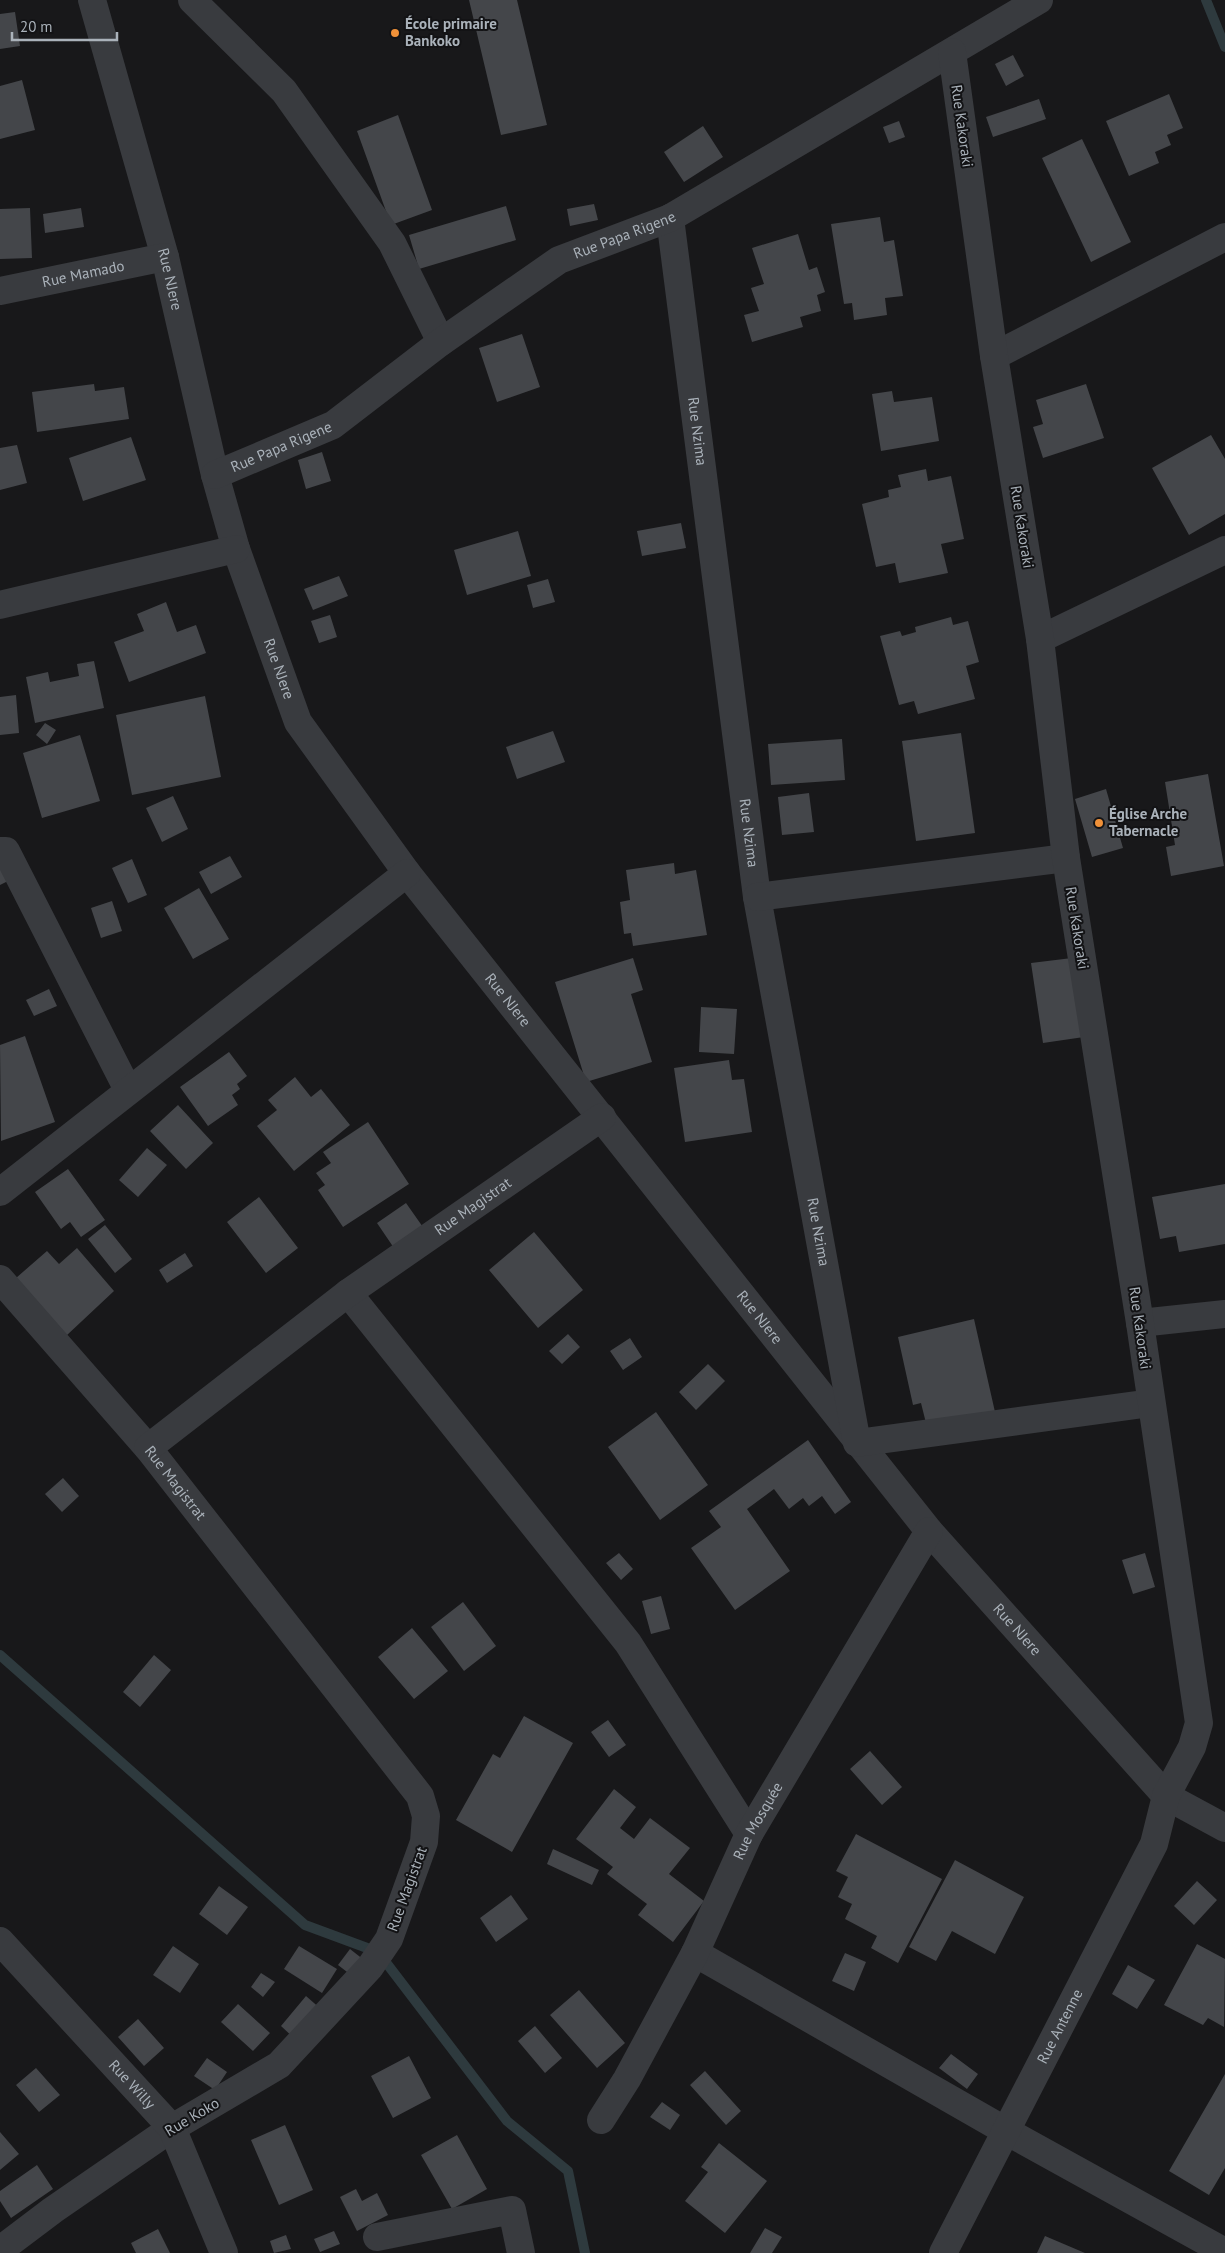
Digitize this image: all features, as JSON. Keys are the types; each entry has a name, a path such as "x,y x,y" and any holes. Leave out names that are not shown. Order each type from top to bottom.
{"street":[{"name":"Rue NJere","path":"92,0 165,257 215,475 236,549 298,722 407,873 602,1117 857,1443 929,1530 1166,1796 1225,1828"},
{"path":"192,0 284,91 392,243 441,342"},
{"name":"Rue Papa Rigene","path":"215,475 333,425 441,342 559,260 670,218 1039,0"},
{"name":"Rue Kakoraki","path":"952,52 994,356 1040,639 1066,858 1140,1323 1199,1723 1192,1747 1166,1796"},
{"name":"Rue Nzima","path":"670,218 757,897 857,1443"},
{"path":"994,356 1225,237"},
{"name":"Rue Mamado","path":"0,291 165,257"},
{"path":"0,605 236,549"},
{"path":"1040,639 1225,550"},
{"path":"0,851 6,851 128,1090"},
{"path":"757,897 1066,858"},
{"path":"0,1192 407,873"},
{"name":"Rue Magistrat","path":"370,1968 389,1938 424,1842 426,1816 420,1796 148,1448 348,1293 602,1117"},
{"path":"0,1279 148,1448"},
{"path":"348,1293 628,1643 749,1834"},
{"path":"1140,1323 1225,1314"},
{"path":"857,1443 1151,1403"},
{"name":"Rue Mosquée","path":"601,2120 627,2079 695,1953 749,1834 929,1530"},
{"name":"Rue Antenne","path":"943,2253 1154,1844 1166,1796"},
{"name":"Rue Willy","path":"0,1941 172,2128 224,2253"},
{"path":"695,1953 1006,2131 1225,2252"},
{"name":"Rue Koko","path":"0,2250 53,2210 172,2128 279,2065 370,1968"},
{"path":"378,2237 512,2210 521,2253"}],"building":[{"path":"469,0 517,0 547,125 501,135"},
{"path":"15,12 20,46 0,49 0,14"},
{"path":"1013,55 1024,76 1006,86 995,64"},
{"path":"22,80 35,130 0,139 0,86"},
{"path":"1169,94 1183,128 1167,135 1171,145 1155,152 1159,163 1129,176 1106,121"},
{"path":"1039,99 1046,119 993,137 986,117"},
{"path":"398,115 432,210 391,225 357,131"},
{"path":"899,121 905,137 889,143 883,127"},
{"path":"703,126 723,157 684,182 664,152"},
{"path":"1082,139 1131,242 1091,262 1042,158"},
{"path":"594,204 598,220 570,226 567,209"},
{"path":"506,206 516,240 419,269 409,235"},
{"path":"30,208 32,258 0,259 0,209"},
{"path":"81,208 84,227 45,233 43,214"},
{"path":"880,217 884,242 894,240 903,296 885,298 887,315 854,320 852,303 844,304 831,224"},
{"path":"798,234 809,270 817,267 825,292 817,295 821,311 800,317 803,327 752,342 744,315 759,311 751,288 764,284 752,248"},
{"path":"522,334 540,387 497,402 479,348"},
{"path":"94,384 95,391 124,387 129,419 37,432 32,392"},
{"path":"1086,384 1104,438 1043,458 1033,427 1043,424 1036,400"},
{"path":"892,391 894,402 932,397 939,441 881,451 872,394"},
{"path":"1211,435 1225,459 1225,514 1189,535 1152,468"},
{"path":"131,437 146,480 83,501 69,458"},
{"path":"17,445 27,483 0,490 0,448"},
{"path":"322,452 331,481 306,489 298,460"},
{"path":"926,469 928,481 951,476 964,539 941,544 948,573 899,583 895,563 876,567 862,504 889,497 888,490 901,487 898,475"},
{"path":"681,523 686,548 642,556 637,531"},
{"path":"518,531 531,576 467,595 454,550"},
{"path":"339,576 348,596 313,610 304,589"},
{"path":"548,579 555,602 533,608 527,585"},
{"path":"166,602 177,632 196,625 206,653 129,682 114,642 144,631 137,614"},
{"path":"330,615 337,637 319,643 311,621"},
{"path":"951,617 953,625 968,621 979,662 966,666 975,699 918,714 914,701 899,705 880,636 900,631 902,636 916,632 915,627"},
{"path":"94,661 104,708 35,723 26,677 48,672 50,682 79,676 77,664"},
{"path":"16,695 19,733 0,735 0,697"},
{"path":"205,696 221,777 132,795 116,715"},
{"path":"45,723 56,730 47,744 36,735"},
{"path":"553,731 565,762 517,779 506,747"},
{"path":"961,733 975,833 916,841 902,741"},
{"path":"80,735 100,801 42,818 23,753"},
{"path":"842,739 845,780 771,785 768,744"},
{"path":"1208,774 1224,866 1171,876 1166,847 1175,845 1165,782"},
{"name":"Église Arche Tabernacle","path":"1106,789 1123,848 1092,857 1075,799"},
{"path":"809,793 814,832 782,835 778,797"},
{"path":"173,796 188,829 162,842 146,808"},
{"path":"230,856 242,877 211,894 199,872"},
{"path":"132,859 147,895 128,903 112,868"},
{"path":"674,863 675,874 696,870 707,935 633,946 631,933 624,934 620,902 630,900 626,870"},
{"path":"0,866 12,879 0,885"},
{"path":"199,888 229,939 193,959 164,908"},
{"path":"112,901 122,931 101,938 91,908"},
{"path":"633,958 643,990 631,994 652,1062 586,1082 555,982"},
{"path":"1072,958 1084,1037 1043,1043 1031,963"},
{"path":"49,989 57,1006 34,1016 26,1000"},
{"path":"701,1007 737,1009 734,1054 699,1052"},
{"path":"25,1036 55,1122 1,1141 0,1045"},
{"path":"229,1052 247,1076 237,1084 240,1089 232,1095 238,1105 208,1126 180,1087"},
{"path":"729,1060 732,1080 744,1079 752,1132 685,1142 674,1068"},
{"path":"295,1077 311,1097 321,1089 350,1125 294,1171 257,1126 277,1110 268,1100"},
{"path":"178,1105 213,1143 186,1169 150,1131"},
{"path":"368,1122 409,1184 343,1227 318,1190 325,1185 316,1173 331,1163 323,1152"},
{"path":"147,1148 167,1165 138,1197 119,1180"},
{"path":"68,1169 105,1220 81,1237 70,1222 61,1229 35,1192"},
{"path":"1225,1184 1225,1244 1179,1252 1176,1236 1160,1239 1152,1197"},
{"path":"259,1197 298,1248 266,1273 227,1222"},
{"path":"406,1203 425,1230 396,1251 377,1223"},
{"path":"105,1225 132,1259 115,1273 88,1239"},
{"path":"534,1232 583,1290 538,1328 489,1270"},
{"path":"77,1248 114,1291 66,1336 16,1278 47,1251 59,1264"},
{"path":"185,1253 193,1266 167,1283 159,1270"},
{"path":"974,1319 995,1412 927,1427 921,1403 913,1405 898,1337"},
{"path":"568,1334 580,1347 562,1364 549,1351"},
{"path":"630,1338 642,1357 623,1370 610,1351"},
{"path":"708,1364 725,1381 696,1410 679,1392"},
{"path":"656,1412 708,1485 660,1520 608,1447"},
{"path":"808,1440 851,1502 835,1514 822,1496 809,1506 803,1498 789,1509 774,1489 747,1509 790,1571 735,1610 691,1548 721,1527 709,1511"},
{"path":"63,1478 79,1496 62,1512 45,1494"},
{"path":"619,1553 633,1569 621,1580 606,1563"},
{"path":"1145,1553 1155,1587 1133,1594 1122,1560"},
{"path":"661,1596 670,1629 651,1634 642,1601"},
{"path":"463,1602 496,1646 464,1671 431,1627"},
{"path":"412,1628 448,1671 414,1699 378,1657"},
{"path":"154,1655 171,1670 140,1707 123,1692"},
{"path":"524,1716 573,1743 512,1852 456,1820 493,1754 500,1758"},
{"path":"608,1720 626,1745 609,1757 591,1732"},
{"path":"870,1751 902,1787 882,1805 850,1769"},
{"path":"614,1789 636,1807 620,1828 634,1839 650,1818 690,1848 669,1874 704,1901 673,1942 638,1915 647,1904 607,1874 613,1867 576,1839"},
{"path":"856,1834 942,1879 898,1963 871,1948 877,1936 845,1919 852,1904 838,1897 848,1877 836,1871"},
{"path":"553,1849 599,1870 592,1885 547,1864"},
{"path":"955,1860 1024,1897 995,1954 952,1931 936,1961 909,1947"},
{"path":"1197,1881 1217,1900 1194,1925 1174,1906"},
{"path":"219,1886 248,1907 227,1935 199,1914"},
{"path":"511,1895 528,1919 496,1942 480,1918"},
{"path":"1197,1944 1225,1959 1224,2027 1208,2018 1203,2025 1164,2005"},
{"path":"173,1946 199,1964 180,1993 153,1975"},
{"path":"299,1946 337,1969 322,1993 284,1969"},
{"path":"350,1949 364,1960 351,1975 338,1965"},
{"path":"845,1953 866,1962 854,1991 832,1981"},
{"path":"1128,1965 1155,1980 1137,2009 1112,1994"},
{"path":"261,1973 275,1982 263,1997 251,1987"},
{"path":"579,1990 625,2043 597,2068 550,2015"},
{"path":"306,1996 322,2010 296,2040 281,2026"},
{"path":"238,2004 270,2033 253,2051 221,2022"},
{"path":"138,2019 164,2048 144,2066 118,2037"},
{"path":"535,2026 562,2058 545,2073 518,2041"},
{"path":"951,2054 978,2074 967,2089 939,2068"},
{"path":"409,2056 431,2098 393,2118 371,2076"},
{"path":"207,2058 227,2072 215,2090 194,2076"},
{"path":"36,2068 60,2095 39,2112 16,2085"},
{"path":"705,2071 741,2111 726,2125 690,2085"},
{"path":"1225,2074 1225,2168 1209,2195 1169,2171"},
{"path":"662,2102 680,2115 670,2130 650,2117"},
{"path":"285,2125 313,2190 279,2205 251,2140"},
{"path":"0,2132 19,2154 0,2170"},
{"path":"457,2135 487,2189 452,2209 421,2155"},
{"path":"719,2143 767,2181 725,2233 685,2201 708,2172 701,2167"},
{"path":"37,2165 53,2189 11,2218 0,2201 0,2191"},
{"path":"356,2189 362,2201 377,2193 388,2215 357,2231 340,2197"},
{"path":"765,2228 782,2237 772,2253 750,2253"},
{"path":"158,2229 170,2253 136,2253 131,2243"},
{"path":"334,2231 340,2244 320,2252 314,2239"},
{"path":"286,2235 291,2249 274,2253 270,2241"},
{"path":"1045,2236 1085,2253 1037,2253"}],"waterway":[{"path":"1206,0 1225,47"},
{"path":"0,1655 305,1925 378,1952 507,2121 568,2171 585,2253"}],"place":[{"name":"École primaire Bankoko","path":"395,33"},
{"name":"Église Arche Tabernacle","path":"1099,823"}]}
